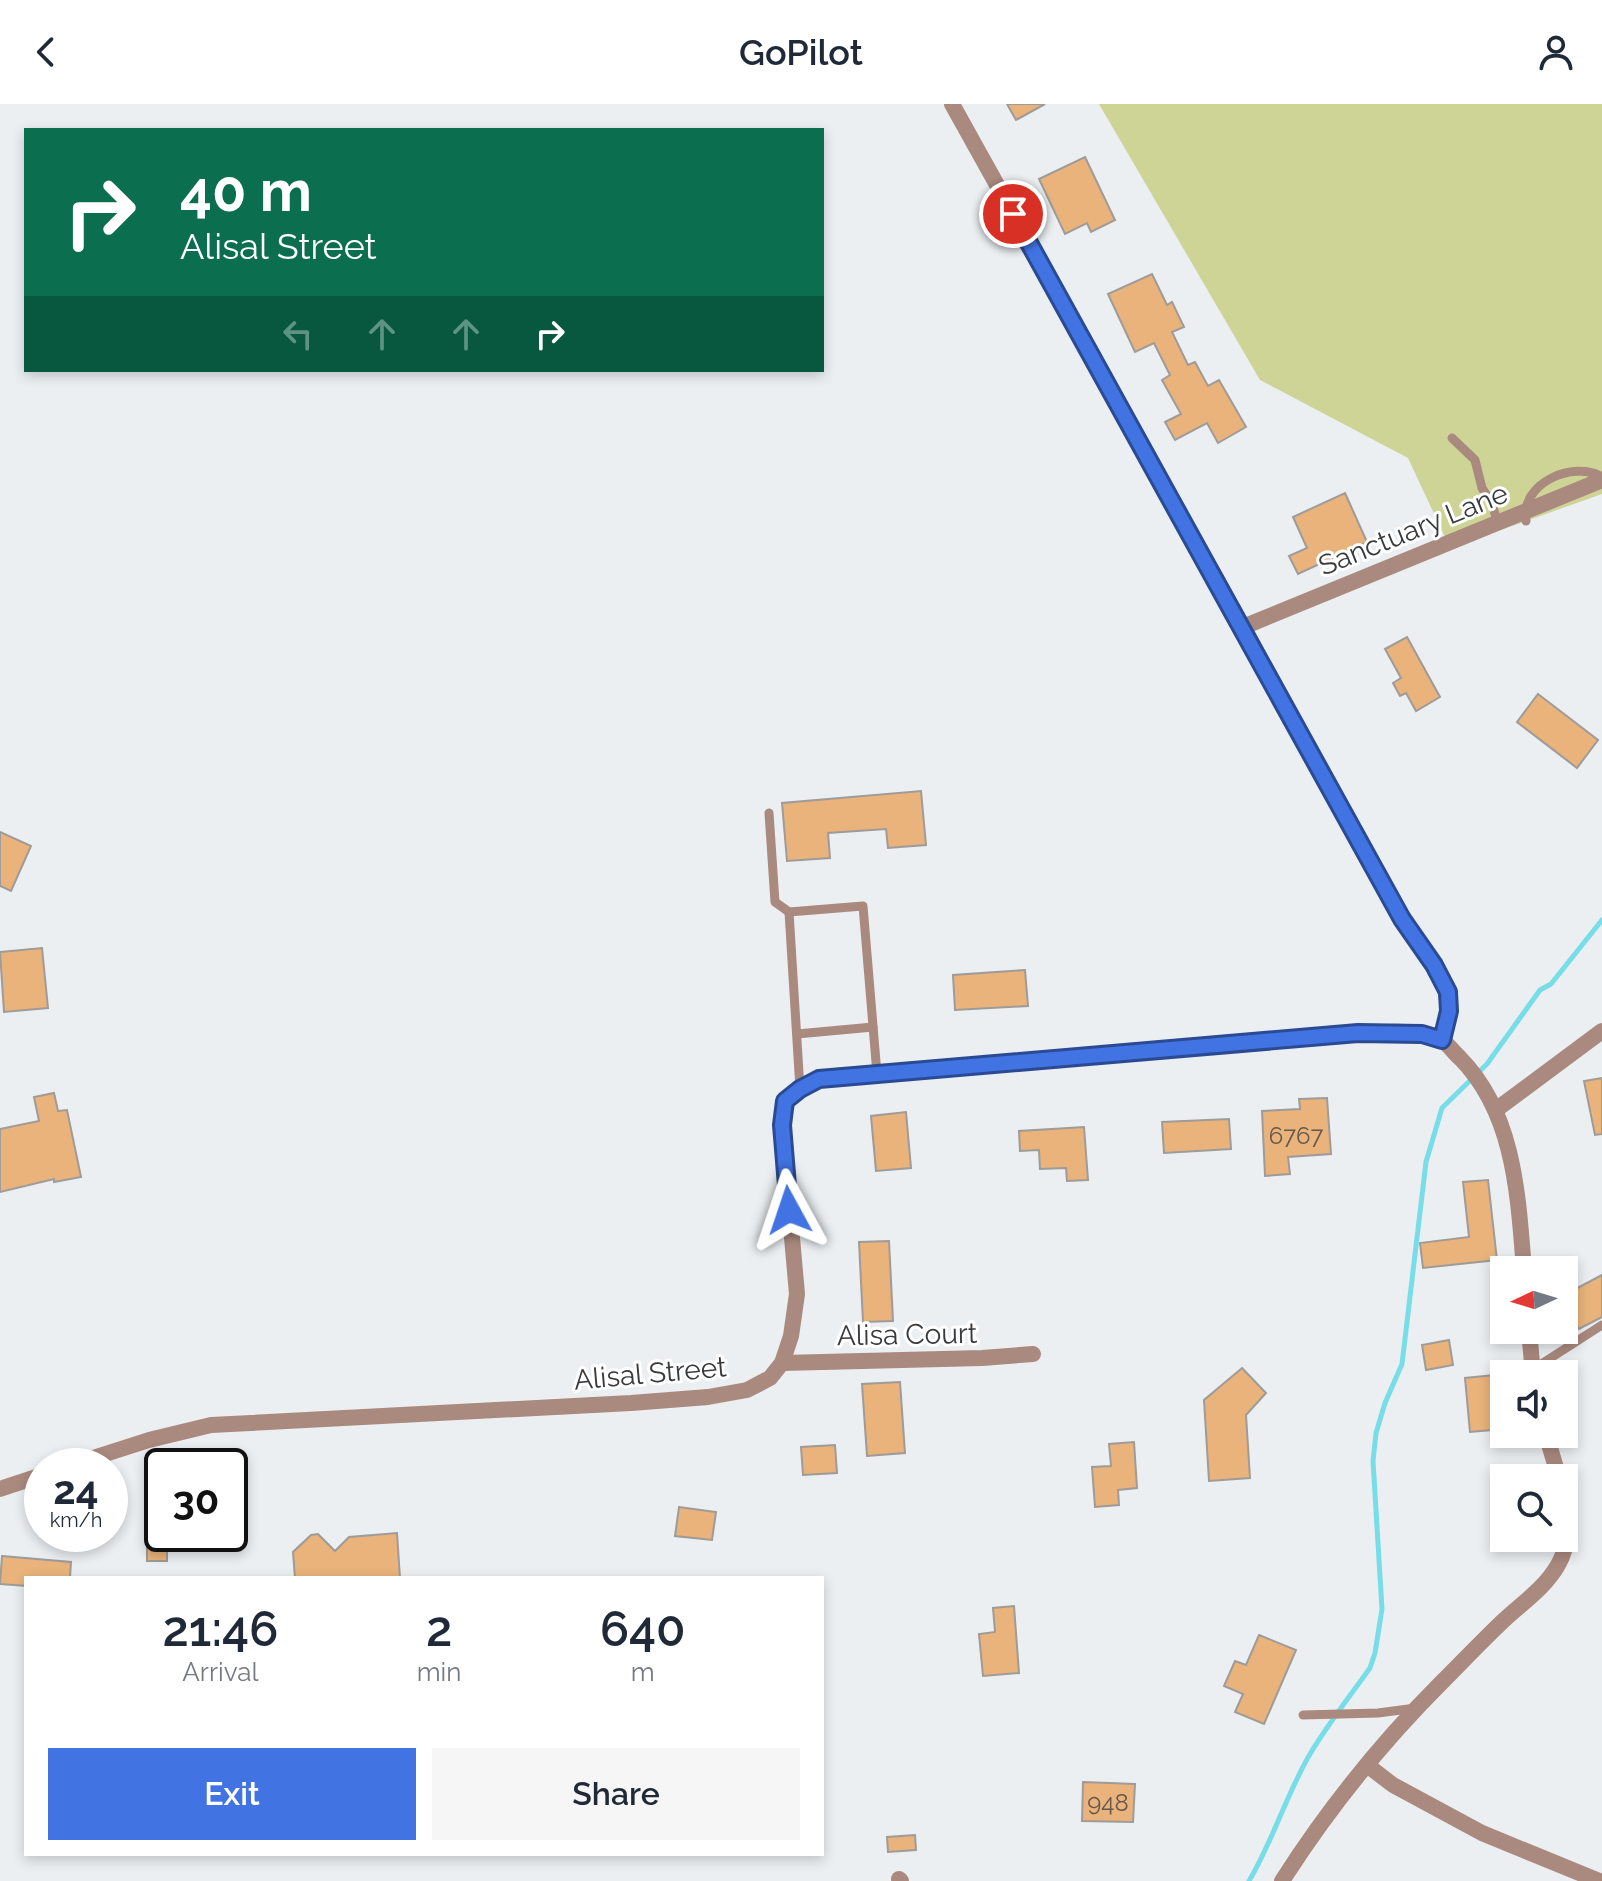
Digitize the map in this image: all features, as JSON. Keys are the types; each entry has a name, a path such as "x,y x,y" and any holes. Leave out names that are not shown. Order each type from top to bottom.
{"street":[{"path":"952,104 1402,919 1444,983 1449,1011 1442,1040"},
{"name":"Sanctuary Lane","path":"1243,627 1526,516 1602,478"},
{"path":"1497,1109 1602,1031"},
{"path":"782,1363 791,1336 797,1294 782,1125 785,1101 819,1079 1358,1033 1422,1034 1442,1040 1472,1071 1497,1109 1519,1205 1523,1256"},
{"name":"Alisa Court","path":"782,1363 1033,1354"},
{"name":"Alisal Street","path":"124,1448 211,1425 708,1397 747,1390 770,1378 782,1363"},
{"path":"0,1489 24,1481"},
{"path":"1282,1881 1309,1839 1367,1765 1416,1708 1504,1620 1541,1589 1563,1552"},
{"path":"1367,1765 1393,1785 1482,1833 1599,1881"}],"lane":[{"path":"1452,438 1475,460 1482,488 1498,527"},
{"path":"769,813 775,902 789,912 863,906 877,1074"},
{"path":"789,912 800,1089"},
{"path":"797,1034 873,1027"},
{"path":"1551,1360 1602,1325"},
{"path":"1303,1715 1416,1708"}],"green space":[{"path":"1099,104 1602,104 1602,494 1450,548 1408,458 1260,380"}],"building":[{"path":"1007,104 1045,104 1016,120"},
{"path":"1085,157 1115,220 1091,232 1087,223 1065,234 1039,179"},
{"path":"1152,274 1167,305 1172,302 1184,327 1172,332 1188,365 1195,362 1208,386 1219,380 1246,427 1218,443 1207,423 1175,440 1165,422 1181,414 1162,380 1170,375 1154,343 1135,352 1108,294"},
{"path":"1345,493 1367,542 1298,574 1289,556 1307,548 1293,517"},
{"path":"1407,637 1440,697 1416,711 1406,693 1400,696 1393,683 1401,678 1385,649"},
{"path":"1538,694 1598,740 1577,768 1517,722"},
{"path":"921,791 926,845 888,848 886,829 828,833 830,858 787,861 782,803"},
{"path":"0,832 31,846 11,891 0,886"},
{"path":"42,948 48,1008 4,1012 0,952"},
{"path":"1025,970 1028,1006 955,1010 953,975"},
{"path":"1602,1078 1602,1134 1595,1135 1584,1081"},
{"path":"54,1093 58,1111 67,1110 81,1177 54,1182 54,1179 0,1192 0,1129 39,1121 34,1097"},
{"path":"1327,1098 1331,1154 1288,1157 1290,1174 1265,1176 1262,1111 1300,1109 1299,1099"},
{"path":"906,1112 911,1168 876,1171 871,1116"},
{"path":"1229,1119 1231,1149 1164,1153 1162,1122"},
{"path":"1084,1127 1088,1180 1067,1181 1066,1168 1040,1169 1039,1150 1020,1151 1019,1131"},
{"path":"1488,1180 1497,1256 1490,1256 1490,1261 1423,1268 1420,1243 1469,1237 1463,1182"},
{"path":"889,1241 893,1321 863,1322 859,1242"},
{"path":"1602,1275 1602,1317 1579,1329 1578,1327 1578,1288"},
{"path":"1449,1340 1453,1365 1426,1370 1422,1345"},
{"path":"1242,1368 1266,1393 1246,1415 1250,1478 1209,1481 1204,1400"},
{"path":"1490,1375 1490,1430 1470,1432 1465,1378"},
{"path":"900,1382 905,1453 867,1456 862,1384"},
{"path":"1134,1442 1137,1488 1118,1490 1119,1505 1095,1507 1092,1467 1111,1466 1109,1444"},
{"path":"835,1445 837,1473 803,1475 801,1447"},
{"path":"679,1507 716,1512 712,1540 675,1536"},
{"path":"397,1533 400,1576 295,1576 293,1552 311,1535 318,1534 335,1551 349,1537"},
{"path":"147,1552 167,1552 167,1561 147,1561"},
{"path":"2,1556 71,1562 70,1576 24,1576 24,1586 0,1584"},
{"path":"1014,1606 1019,1673 983,1676 979,1634 995,1632 993,1608"},
{"path":"1259,1635 1296,1650 1264,1724 1235,1712 1243,1694 1224,1686 1235,1661 1246,1665"},
{"path":"1083,1782 1135,1784 1133,1822 1082,1821"},
{"path":"915,1835 916,1850 888,1852 887,1837"}],"waterway":[{"path":"1249,1881 1310,1754 1370,1668 1375,1653 1382,1609 1373,1461 1376,1433 1402,1364 1426,1162 1442,1108 1487,1064 1540,990 1551,984 1602,920"}],"route":[{"path":"789,1210 782,1125 785,1101 819,1079 1358,1033 1422,1034 1442,1040 1449,1011 1444,983 1402,919 1013,214"}]}
